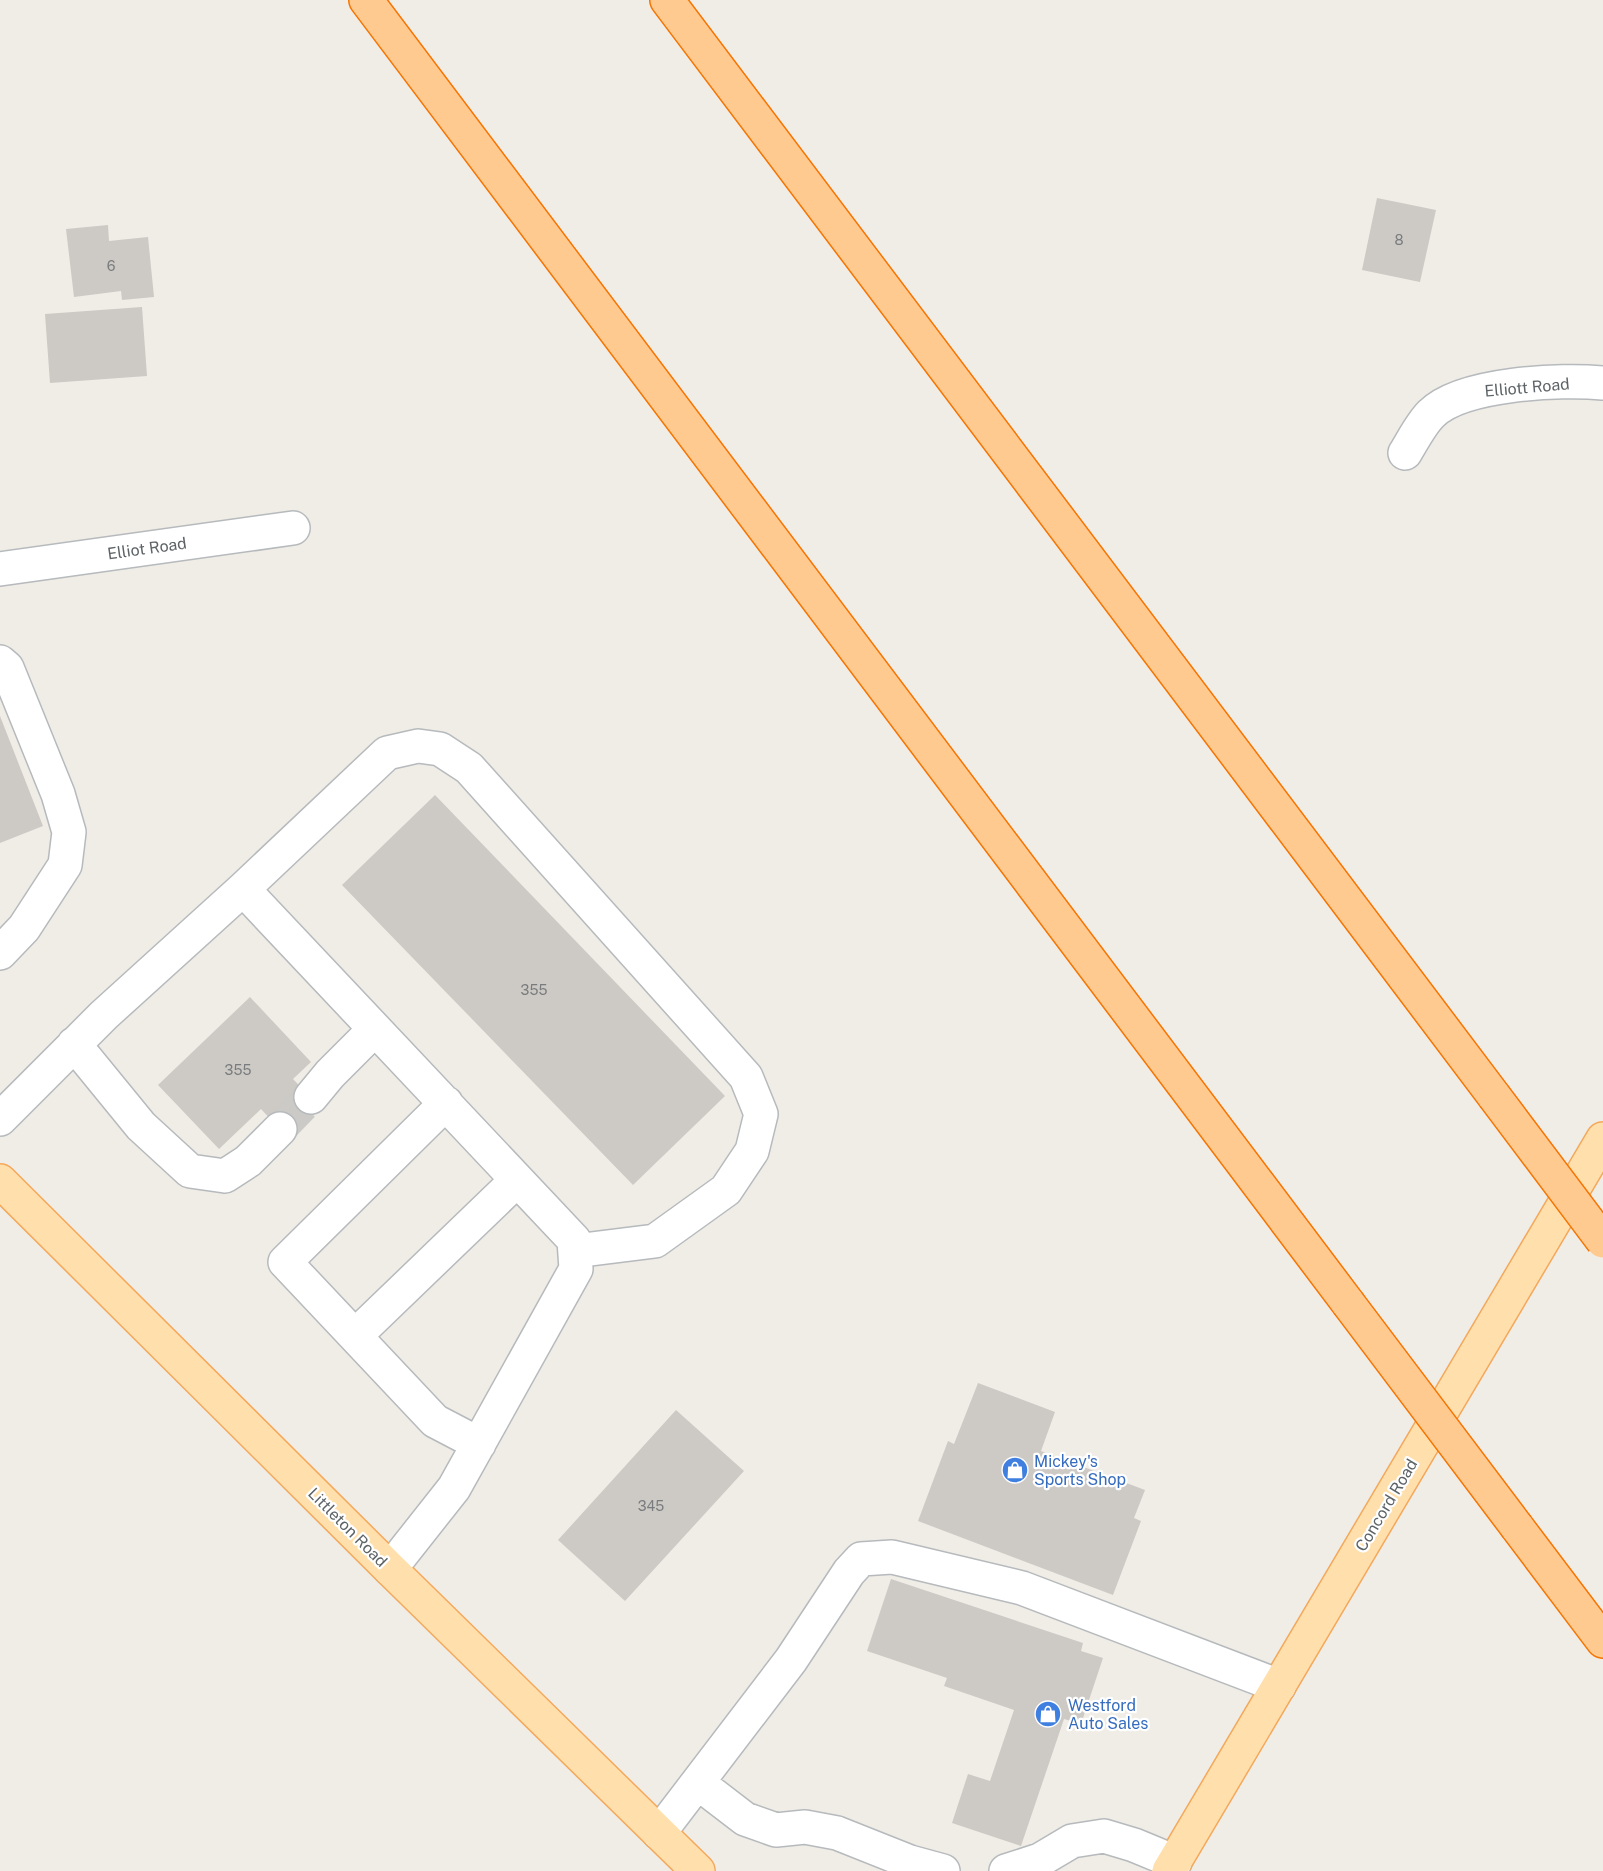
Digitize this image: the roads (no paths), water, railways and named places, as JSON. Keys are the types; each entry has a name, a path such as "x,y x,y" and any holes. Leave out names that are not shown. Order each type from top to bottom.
{"highway":[{"path":"366,0 1603,1641"},
{"path":"667,0 1603,1241"}],"main road":[{"name":"Concord Road","path":"1172,1866 1603,1139"},
{"name":"Littleton Road","path":"0,1181 698,1871"}],"street":[{"name":"Elliott Road","path":"1405,453 1431,414 1450,401 1471,392 1515,385 1603,383"},
{"name":"Elliot Road","path":"0,568 293,528"},
{"path":"0,662 7,668 58,794 69,832 65,865 24,928 0,953"},
{"path":"0,1119 104,1015 243,889 387,753 418,746 440,749 469,768 746,1077 761,1114 752,1151 726,1190 655,1240 575,1251"},
{"path":"243,889 574,1240 576,1269 479,1444 454,1488 390,1569"},
{"path":"311,1097 330,1074 375,1029"},
{"path":"74,1044 141,1126 190,1171 225,1176 248,1161 280,1130"},
{"path":"446,1103 285,1262 435,1421 479,1444"},
{"path":"355,1336 517,1180"},
{"path":"659,1833 791,1660 849,1572 861,1560 892,1557 1022,1588 1279,1686"},
{"path":"698,1783 745,1819 776,1830 806,1827 837,1833 910,1862 943,1871"},
{"path":"1006,1871 1040,1860 1072,1841 1104,1836 1134,1845 1172,1866"}],"tunnel":[{"path":"280,1129 311,1097"}],"place":[{"name":"Mickey's Sports Shop","path":"1015,1470"},
{"name":"Westford Auto Sales","path":"1048,1714"}]}
